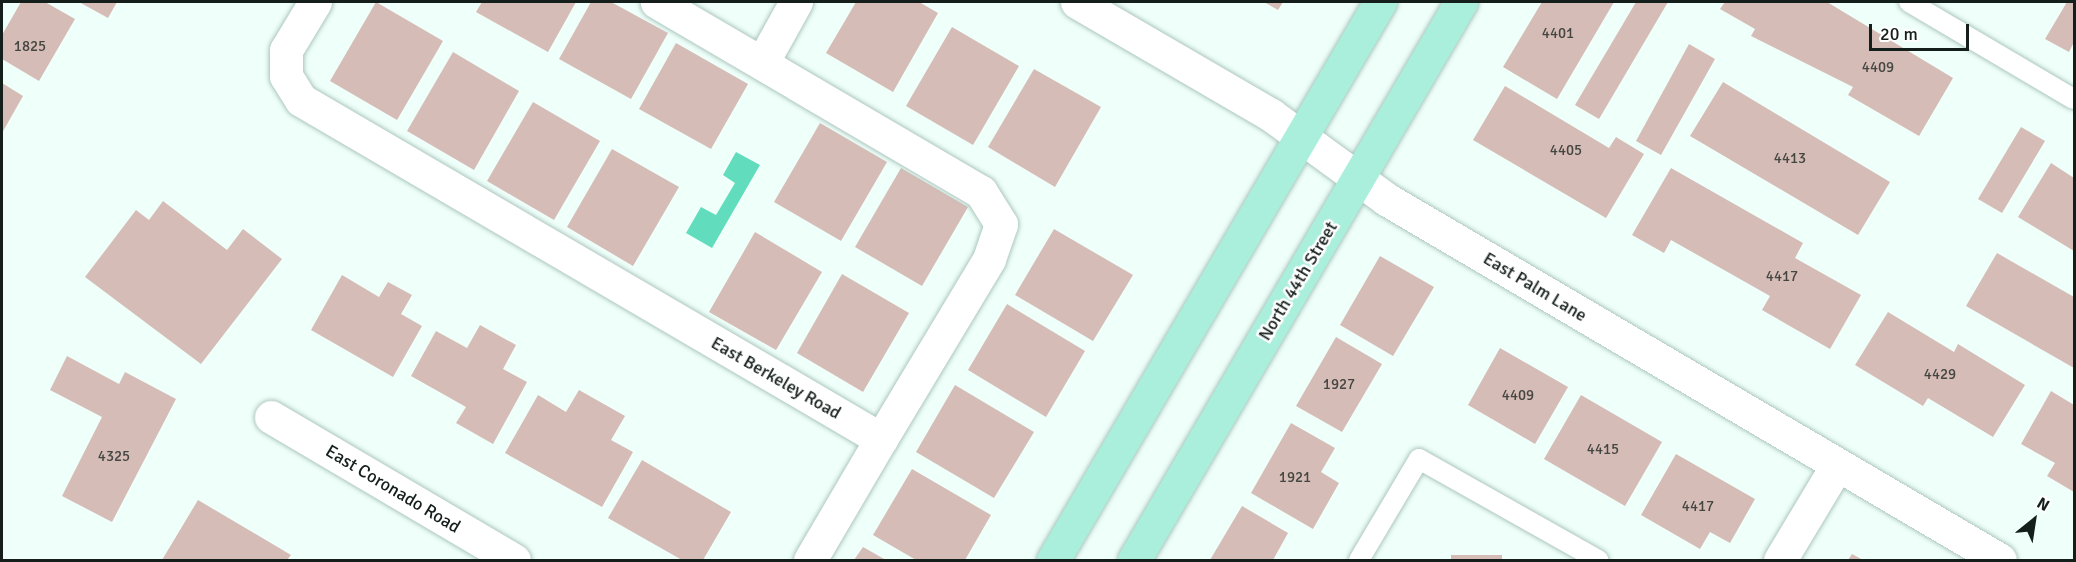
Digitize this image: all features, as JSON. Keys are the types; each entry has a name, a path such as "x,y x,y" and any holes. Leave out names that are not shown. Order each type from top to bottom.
{"main road":[{"path":"1053,561 1380,2"},
{"name":"North 44th Street","path":"1134,561 1461,2"}],"street":[{"name":"East Berkeley Road","path":"315,2 286,50 286,76 301,100 881,439"},
{"path":"657,2 981,192 1001,224 989,260 810,561"},
{"path":"762,63 796,2"},
{"name":"East Palm Lane","path":"1077,2 1301,138 1358,178 2000,561"},
{"name":"East Coronado Road","path":"272,417 514,561"},
{"path":"1780,561 1836,465"}],"lane":[{"path":"1909,2 2074,99"},
{"path":"1359,561 1419,459 1598,561"}],"shaded area":[{"path":"736,152 760,165 712,248 686,233 701,207 716,215 735,183 723,175"}],"building":[{"path":"21,2 45,2 75,19 39,81 2,59 2,35"},
{"path":"79,2 117,2 108,18"},
{"path":"376,2 443,41 397,120 330,81"},
{"path":"482,2 576,2 548,52 476,12"},
{"path":"591,2 611,2 668,33 631,99 559,59"},
{"path":"856,2 919,2 938,13 893,92 826,53"},
{"path":"1264,2 1283,2 1278,10"},
{"path":"1542,2 1614,2 1557,99 1503,67"},
{"path":"1636,2 1668,2 1599,119 1575,105"},
{"path":"1725,2 1827,2 1953,78 1919,136 1848,95 1853,87 1751,36 1755,29 1720,9"},
{"path":"2067,2 2074,2 2074,42 2069,52 2045,39"},
{"path":"952,27 1019,66 973,145 906,106"},
{"path":"676,43 748,84 711,149 639,109"},
{"path":"1689,44 1715,59 1661,155 1636,141"},
{"path":"453,52 519,91 474,170 407,131"},
{"path":"1034,69 1101,107 1055,187 988,147"},
{"path":"1723,82 1890,182 1858,235 1690,136"},
{"path":"2,83 23,96 2,133"},
{"path":"1505,86 1609,148 1616,137 1644,154 1606,218 1473,140"},
{"path":"533,102 600,141 554,220 487,181"},
{"path":"820,123 887,162 841,241 774,202"},
{"path":"2021,127 2045,141 2002,213 1978,199"},
{"path":"612,149 679,187 633,266 567,227"},
{"path":"2051,163 2074,178 2074,251 2018,217"},
{"path":"901,168 968,207 922,286 855,247"},
{"path":"1671,168 1803,243 1795,258 1861,295 1830,349 1762,310 1770,296 1671,240 1664,253 1632,235"},
{"path":"163,201 227,250 243,229 282,259 201,364 85,277 136,210 149,220"},
{"path":"1054,229 1133,275 1093,341 1015,295"},
{"path":"755,232 822,272 776,350 709,312"},
{"path":"1997,253 2074,297 2074,368 1966,306"},
{"path":"1380,256 1434,287 1393,356 1340,325"},
{"path":"842,274 909,313 863,392 797,353"},
{"path":"342,275 379,297 388,282 412,295 401,314 422,326 393,377 311,330"},
{"path":"1007,304 1085,351 1046,417 968,370"},
{"path":"1888,312 1954,352 1958,344 2025,385 1993,437 1928,398 1923,406 1855,365"},
{"path":"480,325 516,345 503,369 527,382 493,444 456,423 466,407 411,376 436,331 467,348"},
{"path":"1336,337 1382,364 1342,432 1296,406"},
{"path":"1500,348 1568,387 1535,444 1468,405"},
{"path":"67,356 119,384 125,372 176,399 112,522 62,496 102,417 50,390"},
{"path":"955,385 1034,432 994,498 916,452"},
{"path":"579,390 625,416 611,440 633,452 602,507 505,453 538,395 566,412"},
{"path":"2051,391 2074,405 2074,492 2047,476 2055,463 2021,444"},
{"path":"1581,395 1662,442 1625,506 1544,459"},
{"path":"1291,423 1335,448 1321,472 1339,483 1313,529 1251,493"},
{"path":"1676,454 1755,499 1730,543 1710,532 1700,549 1641,515"},
{"path":"642,460 731,512 703,560 682,560 608,518"},
{"path":"912,469 991,515 965,560 916,560 873,535"},
{"path":"198,500 291,555 287,560 162,560"},
{"path":"1242,506 1288,533 1273,560 1210,560"},
{"path":"863,547 886,560 854,560"},
{"path":"1852,554 1863,560 1848,560"},
{"path":"1451,555 1502,555 1502,560 1451,560"}]}
